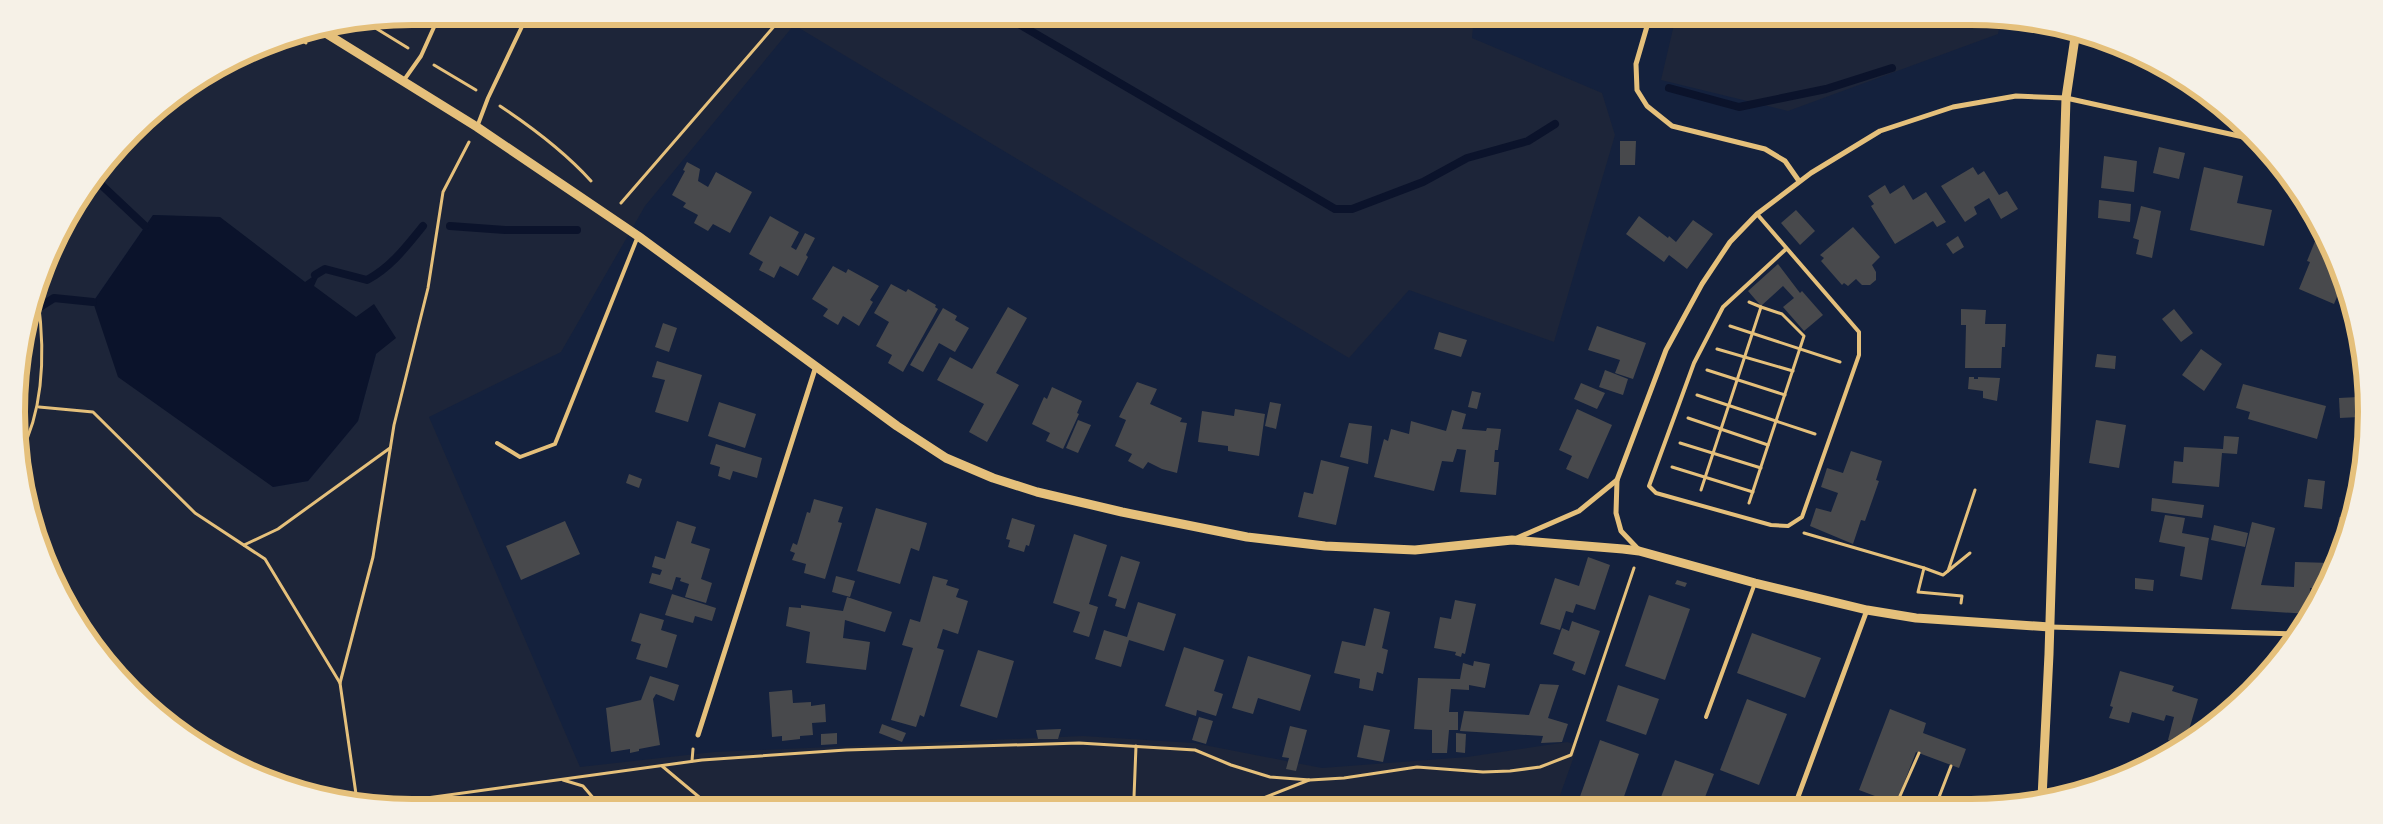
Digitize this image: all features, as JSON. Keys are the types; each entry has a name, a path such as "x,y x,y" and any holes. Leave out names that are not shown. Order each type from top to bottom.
{"street":[{"path":"1648,25 1636,71 1637,90 1647,106 1672,126 1765,149 1785,161 1799,181"},
{"path":"328,34 477,128 638,236 946,458 993,478 1037,492 1122,512 1246,537 1324,546 1414,550 1512,540 1639,550 1755,583 1867,610 1916,618 2050,627 2288,634"},
{"path":"2042,793 2050,627 2066,98 2075,39"},
{"path":"1639,550 1621,531 1616,513 1617,480 1666,350 1702,284 1730,242 1757,214 1799,181 1880,131 1952,107 2016,96 2066,98 2244,137"},
{"path":"698,735 816,366"},
{"path":"1512,540 1579,511 1617,480"},
{"path":"1797,799 1867,610"}],"lane":[{"path":"403,82 421,56 435,25"},
{"path":"477,128 488,98 523,25"},
{"path":"1757,214 1859,332 1859,355 1802,516 1788,526 1771,525 1656,493 1649,486 1693,366 1723,307 1786,248"},
{"path":"498,443 520,457 555,444 638,236"},
{"path":"1706,717 1755,583"}],"path":[{"path":"609,217 775,25"},
{"path":"340,683 373,557 394,425 428,288 443,192 477,128"},
{"path":"1734,296 1782,314 1804,336 1744,517"},
{"path":"1697,504 1761,307"},
{"path":"26,439 39,407 43,336 39,308"},
{"path":"1716,322 1855,367"},
{"path":"1704,345 1793,371"},
{"path":"1693,366 1785,395"},
{"path":"1683,391 1830,439"},
{"path":"39,407 93,412 195,513 265,559 340,683 356,795"},
{"path":"1675,414 1768,445"},
{"path":"1666,439 1714,452 1760,468"},
{"path":"244,545 278,529 390,448"},
{"path":"1658,462 1752,492"},
{"path":"1948,571 1975,490"},
{"path":"1788,526 1814,538 1943,575 1970,553"},
{"path":"418,799 702,760 846,750 1079,743 1195,750 1230,765 1270,776 1310,780 1344,778 1417,767 1483,772 1540,767 1571,755 1639,550"},
{"path":"1924,568 1918,592 1956,595"},
{"path":"1133,799 1136,746"},
{"path":"1899,799 1918,753"},
{"path":"661,765 701,799"},
{"path":"1938,799 1952,766"},
{"path":"560,779 583,786 594,799"},
{"path":"1261,799 1310,780"}],"shaded area":[{"path":"794,25 645,206 561,352 429,417 580,767 714,752 1083,736 1194,743 1322,768 1467,757 1567,742 1578,745 1559,799 412,799 361,796 312,786 264,770 241,759 218,747 176,719 138,686 121,667 105,648 77,606 54,560 38,512 28,463 25,412 26,387 28,361 38,312 54,264 77,218 105,176 121,157 138,138 176,105 218,77 264,54 337,32 387,26","holes":["153,215 220,218 305,282 356,317 376,354 358,421 308,481 273,487 93,302"]},
{"path":"794,25 1473,25 1472,38 1602,93 1615,135 1554,342 1409,290 1349,358"},
{"path":"1674,25 2000,26 1998,34 1788,111 1661,80"},
{"path":"153,215 220,217 305,282 315,275 318,277 314,286 356,317 374,304 396,338 376,354 358,421 308,481 273,487 118,377 93,302"}],"building":[{"path":"1620,141 1636,141 1635,165 1620,165"},
{"path":"2159,147 2185,153 2179,179 2153,173"},
{"path":"2104,156 2137,161 2134,192 2101,188"},
{"path":"687,162 700,169 698,181 708,187 716,172 752,192 730,233 713,224 708,231 694,223 698,215 683,207 686,203 672,195 685,171 683,170"},
{"path":"1973,167 1978,175 1984,171 1999,195 2007,191 2018,209 2001,219 1989,198 1974,207 1977,214 1965,222 1941,186"},
{"path":"2204,167 2243,176 2237,203 2272,210 2264,246 2190,230"},
{"path":"1885,185 1890,194 1904,185 1913,200 1926,192 1946,222 1937,227 1933,221 1895,244 1871,206 1874,204 1868,196"},
{"path":"2099,200 2131,204 2130,222 2098,218"},
{"path":"2141,206 2161,211 2152,258 2136,254 2139,240 2133,238"},
{"path":"1796,210 1815,231 1800,245 1781,223"},
{"path":"770,216 799,232 791,247 796,250 805,233 815,238 798,276 780,266 774,278 759,270 763,262 749,254"},
{"path":"1639,216 1676,242 1693,220 1713,234 1687,269 1669,255 1664,262 1626,234"},
{"path":"1853,227 1880,257 1872,265 1876,272 1876,280 1870,285 1862,285 1856,279 1848,286 1844,283 1842,285 1821,261 1824,258 1820,255"},
{"path":"1958,236 1964,247 1953,254 1946,244"},
{"path":"2316,238 2329,264 2339,293 2334,304 2299,289 2310,262 2307,261"},
{"path":"1778,264 1800,293 1802,291 1823,315 1804,331 1783,307 1794,298 1783,286 1761,306 1748,291"},
{"path":"833,266 846,273 848,269 879,286 870,300 873,302 859,326 843,316 838,325 823,316 828,309 812,299"},
{"path":"891,284 906,292 908,289 936,305 935,307 938,309 903,372 888,363 892,355 876,346 889,322 874,313"},
{"path":"1008,307 1027,318 996,373 1019,385 987,442 969,432 984,404 937,380 950,357 972,369"},
{"path":"943,308 957,316 955,320 969,328 955,352 939,343 923,372 910,365"},
{"path":"1961,309 1986,310 1985,324 2006,324 2005,347 2002,347 2001,368 1965,368 1966,325 1961,325"},
{"path":"2174,309 2193,333 2181,342 2162,319"},
{"path":"663,323 677,328 669,352 655,347"},
{"path":"1597,326 1646,343 1633,379 1615,373 1620,360 1588,350"},
{"path":"1439,332 1467,340 1461,357 1434,349"},
{"path":"2201,349 2222,364 2204,391 2182,375"},
{"path":"2097,354 2116,356 2115,369 2095,367"},
{"path":"657,361 702,375 688,422 655,412 665,380 652,377"},
{"path":"1605,370 1628,379 1623,395 1599,387"},
{"path":"1969,377 1974,377 1974,379 1978,379 1978,377 2000,378 1997,401 1983,398 1983,391 1968,389"},
{"path":"1137,382 1157,389 1150,404 1182,418 1180,422 1187,423 1177,473 1162,469 1148,462 1143,469 1128,461 1132,454 1115,446 1126,420 1119,417"},
{"path":"1581,383 1605,393 1597,409 1574,399"},
{"path":"2243,384 2326,406 2317,439 2248,419 2250,412 2236,408"},
{"path":"1052,387 1082,401 1077,413 1079,414 1063,449 1046,441 1050,433 1032,424 1044,397 1047,399"},
{"path":"1472,391 1481,393 1477,409 1468,407"},
{"path":"2357,397 2358,417 2340,418 2339,398"},
{"path":"719,402 756,414 745,448 708,436"},
{"path":"1270,402 1281,404 1276,429 1265,426"},
{"path":"1235,409 1265,414 1259,456 1228,451 1228,446 1198,442 1202,411 1234,416"},
{"path":"1577,409 1612,425 1588,479 1566,469 1572,456 1559,450"},
{"path":"1452,410 1466,414 1462,429 1486,431 1487,428 1501,429 1498,450 1495,450 1494,462 1499,462 1496,495 1460,492 1466,450 1457,449 1453,462 1442,461 1434,491 1374,477 1384,439 1388,441 1391,429 1409,434 1411,421 1446,431"},
{"path":"1078,420 1091,425 1078,453 1066,448"},
{"path":"2096,420 2126,425 2119,468 2089,463"},
{"path":"1349,423 1372,426 1368,464 1340,457"},
{"path":"2224,436 2239,437 2237,454 2222,453 2219,487 2172,483 2174,461 2183,462 2184,447 2223,449"},
{"path":"716,444 762,458 757,478 733,471 730,480 718,476 720,467 710,464"},
{"path":"1851,451 1882,461 1876,480 1879,481 1865,521 1861,520 1853,544 1810,526 1816,508 1831,512 1838,493 1821,487 1827,468 1843,473"},
{"path":"1321,460 1349,467 1336,525 1298,517 1304,492 1313,494"},
{"path":"629,474 642,479 639,488 626,483"},
{"path":"2308,479 2325,481 2322,509 2304,507"},
{"path":"2152,498 2204,505 2202,518 2151,511"},
{"path":"814,499 843,507 838,522 842,523 825,579 804,573 806,564 792,560 795,553 790,551 793,543 797,545 807,512 810,513"},
{"path":"876,508 927,523 919,551 911,548 900,584 857,571"},
{"path":"2165,515 2185,518 2182,533 2209,538 2202,580 2180,576 2185,547 2159,542"},
{"path":"2339,517 2343,517 2338,533"},
{"path":"1012,518 1035,525 1029,546 1026,545 1024,552 1008,547 1010,540 1006,539"},
{"path":"565,521 580,554 521,580 506,546"},
{"path":"677,521 696,527 691,543 710,549 701,579 712,583 706,603 685,597 689,584 680,581 681,578 676,577 672,590 649,583 652,573 660,575 662,570 652,567 655,556 665,559"},
{"path":"2252,522 2275,528 2261,585 2294,587 2295,562 2328,563 2315,588 2310,588 2310,599 2301,614 2231,609"},
{"path":"2214,525 2248,533 2245,547 2211,540"},
{"path":"1074,534 1107,545 1089,604 1098,607 1089,637 1073,632 1080,612 1053,603"},
{"path":"1121,556 1140,562 1125,609 1115,606 1117,599 1108,596"},
{"path":"1588,557 1610,565 1595,610 1576,604 1573,613 1566,611 1560,630 1540,624 1555,578 1579,586"},
{"path":"836,576 855,581 850,597 832,592"},
{"path":"933,576 948,580 946,585 959,589 956,597 968,601 958,634 943,629 937,648 944,650 924,717 920,715 916,727 891,720 913,648 902,645 910,619 920,622"},
{"path":"2135,578 2154,580 2153,591 2135,589"},
{"path":"1677,580 1687,583 1685,587 1675,584"},
{"path":"672,594 716,608 712,621 695,616 693,623 665,615"},
{"path":"1649,595 1690,609 1665,680 1625,666"},
{"path":"847,597 892,612 885,632 845,620 843,638 870,642 866,670 806,663 810,632 786,626 789,607 801,608 801,605 843,611"},
{"path":"1455,600 1476,604 1465,654 1462,653 1461,657 1455,655 1456,652 1434,648 1440,617 1451,619"},
{"path":"1138,602 1176,614 1164,651 1129,640 1121,667 1095,659 1104,630 1127,637"},
{"path":"1374,608 1390,612 1382,648 1388,650 1383,674 1377,672 1373,691 1359,688 1360,679 1334,673 1342,641 1365,646"},
{"path":"640,613 664,620 661,630 677,635 667,668 636,659 641,644 631,641"},
{"path":"1572,621 1600,631 1585,675 1572,670 1575,662 1553,654 1562,628 1569,631"},
{"path":"1752,633 1821,658 1805,698 1737,673"},
{"path":"1184,647 1224,660 1214,691 1223,694 1216,716 1197,710 1196,716 1165,706"},
{"path":"978,650 1014,661 997,718 960,706"},
{"path":"1248,656 1311,675 1300,711 1258,698 1253,714 1232,708"},
{"path":"1474,661 1490,664 1485,688 1469,685 1469,690 1451,689 1449,712 1458,712 1458,730 1449,730 1447,753 1432,753 1432,730 1414,729 1418,678 1460,679 1463,663 1473,666"},
{"path":"2120,671 2174,686 2172,691 2198,699 2188,732 2173,742 2168,740 2174,717 2166,715 2164,721 2132,712 2129,723 2109,718 2113,707 2110,706"},
{"path":"650,676 679,685 674,701 656,694 653,699 660,745 639,749 639,751 630,753 630,749 611,752 606,708 641,700"},
{"path":"1540,684 1559,685 1548,718 1568,724 1562,742 1541,743 1543,736 1460,731 1464,711 1529,715"},
{"path":"1618,685 1659,699 1646,735 1606,721"},
{"path":"792,690 793,703 811,702 811,706 825,704 826,722 812,723 813,735 782,741 782,736 772,737 769,692"},
{"path":"1747,699 1787,714 1759,785 1720,770"},
{"path":"1890,709 1926,723 1923,733 1966,749 1959,768 1916,752 1898,799 1883,799 1859,790"},
{"path":"1199,717 1213,721 1206,744 1192,740"},
{"path":"882,724 906,733 902,742 879,733"},
{"path":"1364,725 1390,730 1383,762 1357,757"},
{"path":"1290,726 1307,730 1296,771 1286,769 1289,758 1282,757"},
{"path":"1061,729 1058,739 1038,739 1036,730"},
{"path":"837,733 837,744 821,745 821,734"},
{"path":"1456,733 1466,734 1465,753 1456,752"},
{"path":"1600,740 1639,754 1623,799 1579,799"},
{"path":"1675,760 1714,774 1704,799 1660,799"}],"waterway":[{"path":"1020,25 1335,209 1352,209 1423,182 1467,158 1528,141 1555,124"},
{"path":"1669,88 1739,107 1826,89 1892,68"},
{"path":"100,183 145,226"},
{"path":"315,275 325,269 367,280 391,263 423,226"},
{"path":"450,226 505,230 577,230"},
{"path":"40,307 54,298 93,302"}]}
